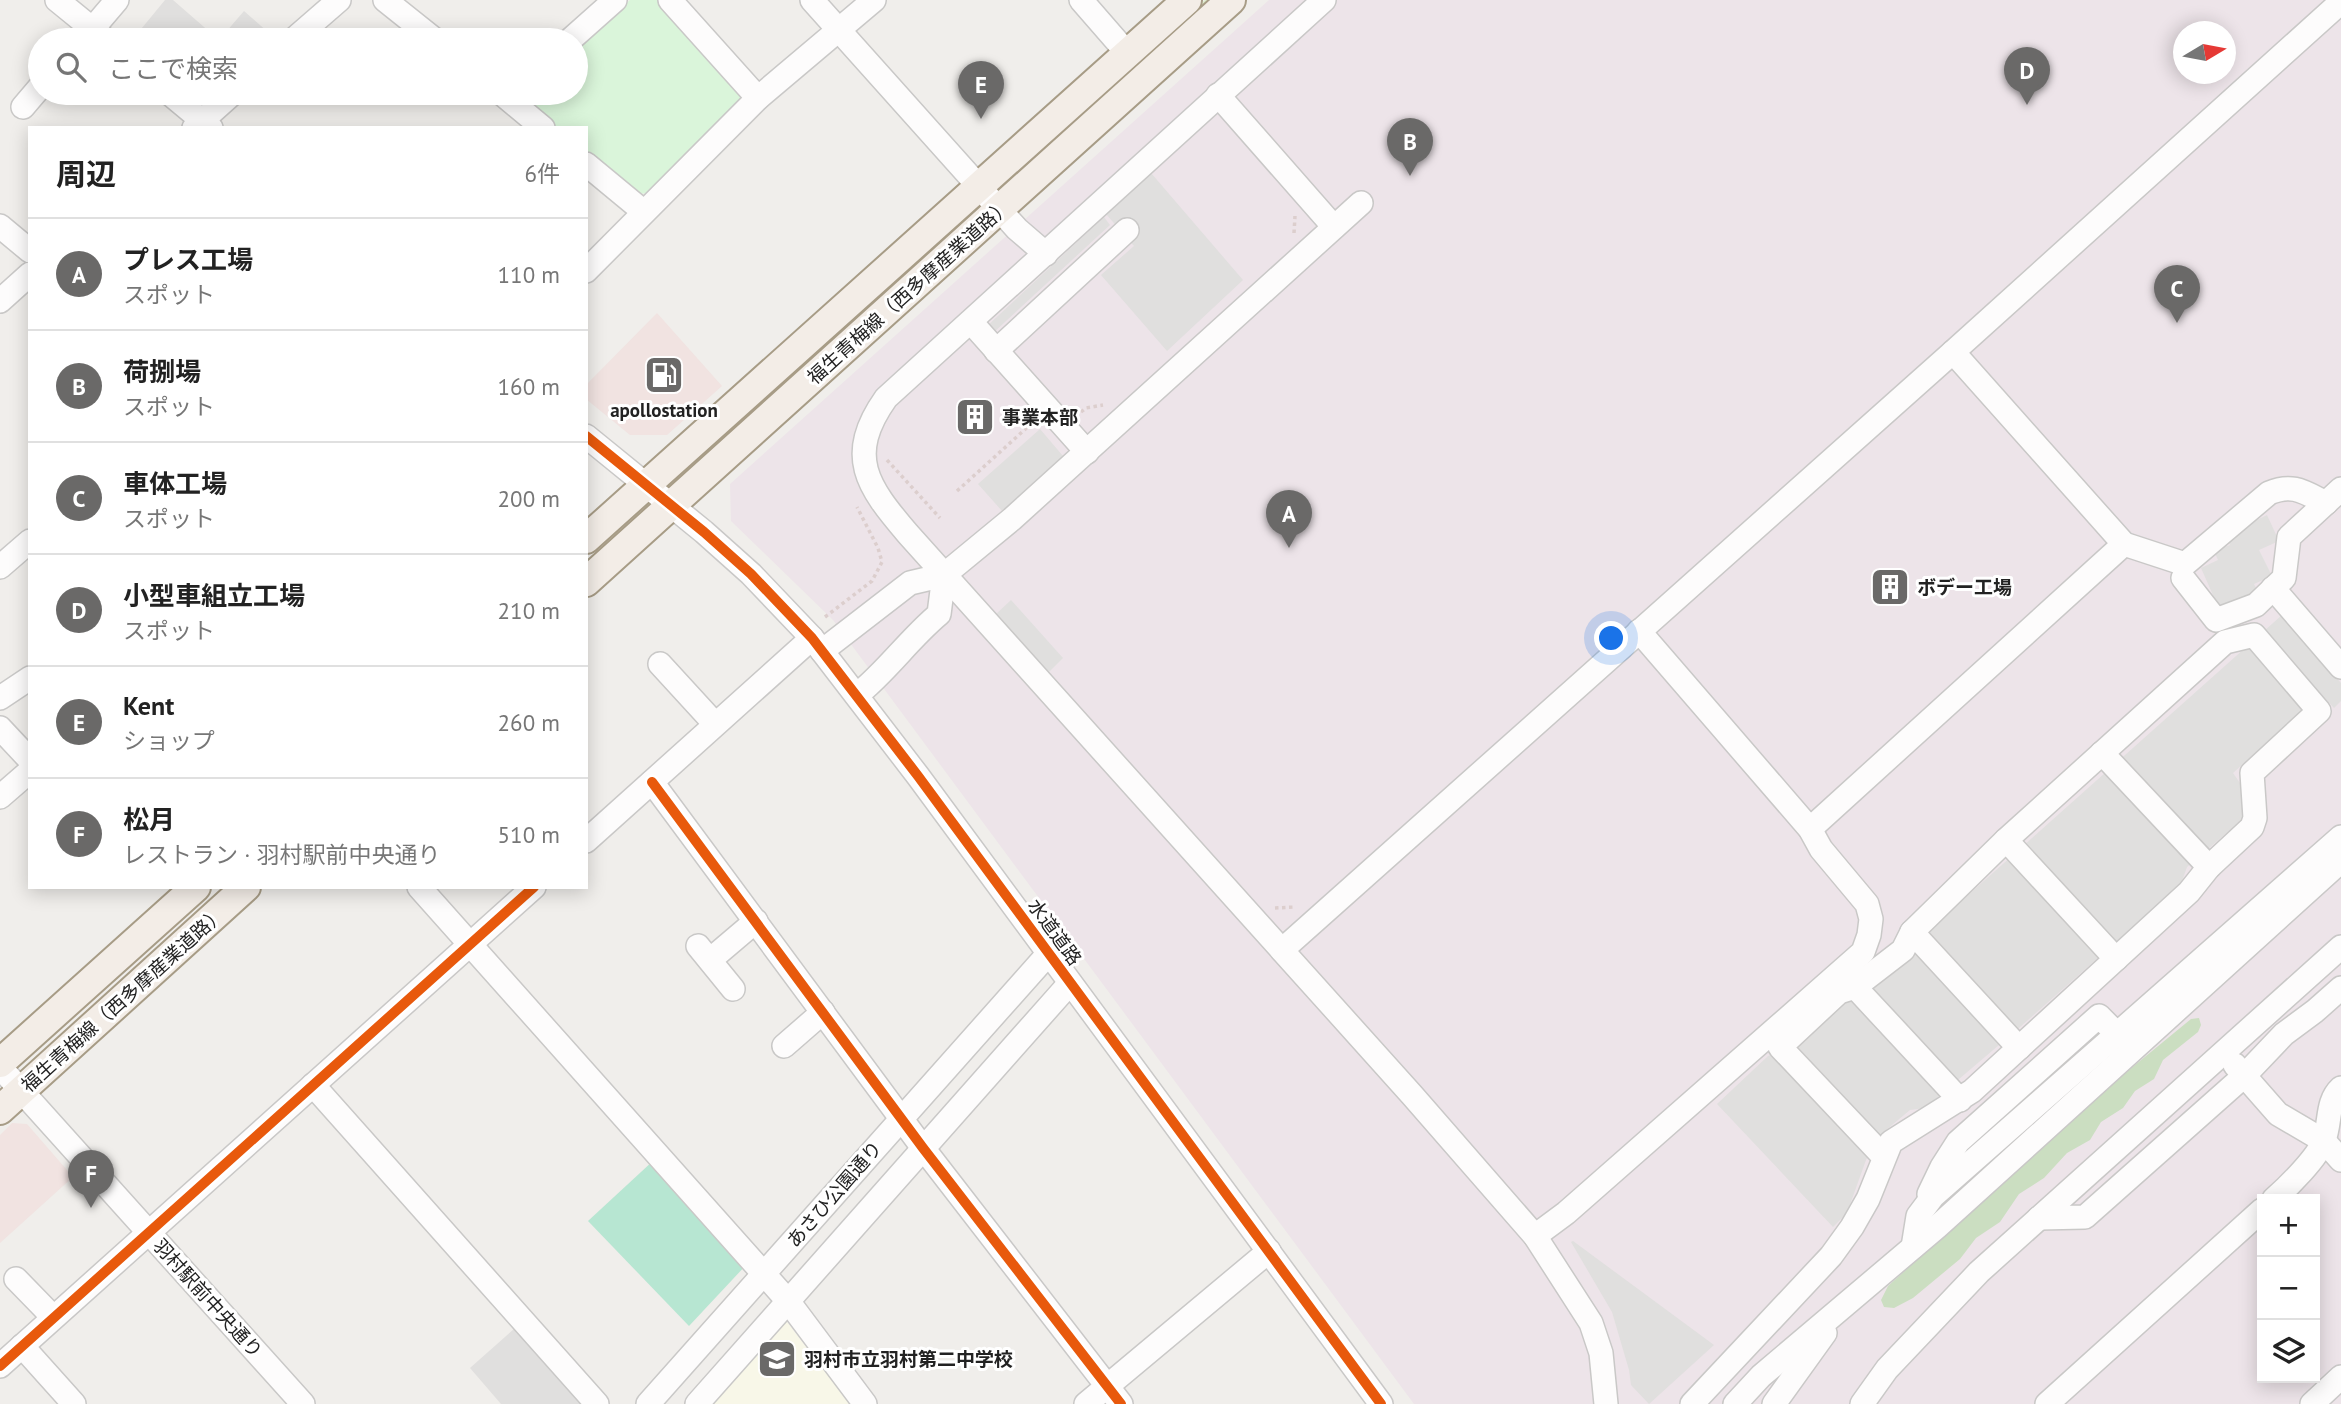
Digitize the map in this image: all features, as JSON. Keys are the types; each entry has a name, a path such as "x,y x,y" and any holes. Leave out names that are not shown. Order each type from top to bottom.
{"main road":[{"name":"福生青梅線（西多摩産業道路）","path":"588,537 1186,0"},
{"name":"福生青梅線（西多摩産業道路）","path":"588,580 1231,0"},
{"name":"福生青梅線（西多摩産業道路）","path":"0,1065 194,889"},
{"name":"福生青梅線（西多摩産業道路）","path":"0,1110 244,889"}],"street":[{"path":"57,0 85,28"},
{"path":"100,28 117,0"},
{"path":"307,28 339,0"},
{"path":"385,0 420,28"},
{"path":"584,28 615,0"},
{"path":"670,0 758,98"},
{"path":"812,0 1017,229 1046,254"},
{"path":"588,269 758,98 874,0"},
{"path":"1081,0 1128,54"},
{"path":"1324,0 887,398 868,429 864,465 867,480 881,503 944,575 982,614 1535,1236 1591,1323 1601,1353 1606,1404"},
{"path":"1282,950 2341,2"},
{"path":"1218,95 1334,227"},
{"path":"23,107 28,101"},
{"path":"182,105 203,125 222,105"},
{"path":"518,105 541,126"},
{"path":"588,166 644,212"},
{"path":"588,839 715,724 817,645 910,583 944,575 1012,519 1361,203"},
{"path":"0,226 28,249"},
{"path":"996,351 1128,230"},
{"path":"0,301 28,276"},
{"path":"971,322 1087,452"},
{"path":"1952,352 2124,544 2185,564 2269,494 2283,487 2334,496"},
{"name":"水道道路","path":"588,438 672,505 751,574 817,645 1049,953 1381,1404"},
{"path":"2183,578 2216,620 2256,605 2284,578 2289,537 2334,496"},
{"path":"0,568 28,543"},
{"path":"1810,829 2124,544"},
{"path":"857,695 881,675 939,614 944,575"},
{"path":"2273,588 2341,667"},
{"path":"2236,612 2239,639"},
{"path":"1535,1236 1566,1213 1863,952 1869,935 1871,919 1867,904 1821,849 1810,829 1639,631"},
{"path":"1692,1404 1831,1256 1868,1199 1891,1142 1960,1100 2189,892 2209,867 2252,827 2255,818 2252,773 2319,711 2254,635 2225,642 2006,840 1912,932 1903,950 1855,987 1839,992 1780,1047 1884,1157"},
{"path":"660,664 715,724"},
{"path":"0,698 28,679"},
{"path":"0,728 28,758"},
{"path":"2102,753 2209,867"},
{"path":"0,797 28,773"},
{"path":"652,782 923,1149 1114,1395"},
{"path":"1924,1206 2341,837"},
{"path":"2006,840 2116,959"},
{"path":"1735,1404 1760,1376 1913,1247 2341,860"},
{"path":"421,889 788,1301 865,1404"},
{"path":"0,1366 532,889"},
{"path":"733,989 704,953 756,921"},
{"path":"1912,932 2019,1048"},
{"path":"1863,1404 1887,1369 1979,1272 2341,947"},
{"name":"あさひ公園通り","path":"648,1404 901,1116 1049,953"},
{"name":"あさひ公園通り","path":"697,1404 1070,983"},
{"path":"1855,987 1960,1100"},
{"path":"2039,1218 2085,1217 2244,1076 2284,1034 2341,988"},
{"path":"784,1046 823,1013"},
{"path":"1913,1247 1918,1216 1942,1167 1958,1142 2099,1016 2117,1034"},
{"path":"2224,1052 2278,1114 2324,1141 2341,1160"},
{"name":"羽村駅前中央通り","path":"0,1065 303,1404"},
{"path":"313,1086 597,1404"},
{"path":"2279,1194 2324,1141 2333,1095 2341,1088"},
{"path":"2047,1404 2257,1215"},
{"path":"1086,1404 1114,1395 1269,1251"},
{"path":"16,1279 53,1317"},
{"path":"1774,1404 1850,1300"},
{"path":"22,1346 74,1404"},
{"path":"2312,1404 2341,1377"}],"path":[{"path":"1079,414 1086,408 1107,405"},
{"path":"957,491 1032,423"},
{"path":"887,460 940,518"},
{"path":"825,617 872,581 882,562 878,548"}],"shaded area":[{"path":"165,0 173,0 205,28 142,28"},
{"path":"1269,0 2341,0 2341,1404 1414,1404 833,620 731,521 730,484"},
{"path":"244,11 263,28 229,28"},
{"path":"1151,173 1243,280 1167,351 1101,275 1134,246 1106,214"},
{"path":"1104,217 1110,225 992,334 986,327"},
{"path":"657,313 722,386 667,435 630,435 588,401 588,383"},
{"path":"1040,429 1063,456 1002,511 978,484"},
{"path":"2267,515 2279,541 2259,550 2272,576 2254,584 2259,594 2220,611 2201,568 2218,560 2214,551 2230,545 2226,535"},
{"path":"1011,600 1063,658 1048,673 995,615"},
{"path":"2282,615 2341,683 2341,701 2334,708 2321,694 2233,773 2240,783 2244,818 2187,867 2181,884 1925,1108 1910,1110 1880,1135 1866,1160 1847,1213 1833,1227 1717,1104 1768,1056 1796,1044 1846,998 1930,929"},
{"path":"12,1123 27,1124 73,1177 0,1243 0,1135"},
{"path":"1571,1242 1714,1345 1649,1404 1631,1385 1612,1312"},
{"name":"羽村市立羽村第二中学校","path":"780,1313 850,1404 700,1404"},
{"path":"515,1328 581,1404 501,1404 470,1368"}],"green space":[{"path":"630,0 662,0 742,90 741,99 648,193 638,194 588,153 588,126 556,126 531,105 588,105 588,37"},
{"path":"1205,0 1215,0 1024,170 1022,168 1022,165"},
{"path":"954,226 956,230 823,350 696,458"},
{"path":"2199,1018 2201,1025 2198,1032 2163,1060 2154,1079 2135,1091 2123,1108 2101,1122 2090,1140 2067,1153 2044,1178 2019,1194 2000,1222 1976,1238 1960,1259 1913,1298 1894,1308 1884,1307 1881,1300 1888,1286 2118,1079 2191,1019"},
{"path":"654,1160 747,1264 689,1326 588,1221"}],"cycle path":[{"path":"588,438 751,574 812,638 918,776 1381,1404"},
{"path":"652,782 923,1148 1121,1404"},
{"path":"0,1366 532,889"}],"place":[{"name":"小型車組立工場","path":"2027,105"},
{"name":"Kent","path":"981,119"},
{"name":"荷捌場","path":"1410,176"},
{"name":"車体工場","path":"2177,323"},
{"name":"apollostation","path":"664,375"},
{"name":"事業本部","path":"975,417"},
{"name":"プレス工場","path":"1289,548"},
{"name":"ボデー工場","path":"1890,587"},
{"name":"松月","path":"91,1208"},
{"name":"羽村市立羽村第二中学校","path":"777,1359"}]}
